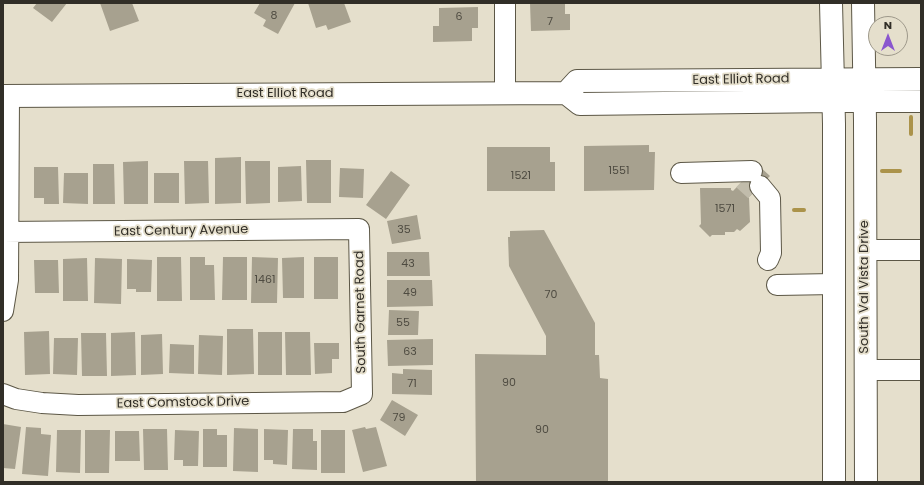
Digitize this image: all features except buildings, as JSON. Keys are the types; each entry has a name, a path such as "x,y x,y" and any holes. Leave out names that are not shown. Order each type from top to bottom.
{"main road":[{"path":"831,3 833,91 834,482"},
{"name":"South Val Vista Drive","path":"863,3 866,482"},
{"name":"East Elliot Road","path":"864,91 921,79"},
{"name":"East Elliot Road","path":"566,93 577,81 713,80 833,91"},
{"path":"656,103 669,93 696,92 706,88 713,80"},
{"name":"East Elliot Road","path":"6,96 566,93 580,104 656,103 833,91 864,91 921,101"}],"street":[{"path":"505,3 505,93"},
{"path":"3,311 8,280 6,232 6,96"},
{"path":"681,177 756,183 763,198 764,252 768,260"},
{"name":"East Century Avenue","path":"6,232 359,229"},
{"name":"South Garnet Road","path":"359,229 362,394"},
{"path":"865,250 921,250"},
{"path":"777,285 834,284"},
{"path":"866,370 921,370"},
{"name":"East Comstock Drive","path":"3,394 16,399 42,403 78,405 343,402 362,394"}],"waterway":[{"path":"911,117 911,134"},
{"path":"882,171 900,171"},
{"path":"794,210 804,210"}],"tunnel":[{"path":"743,180 755,191"}]}
